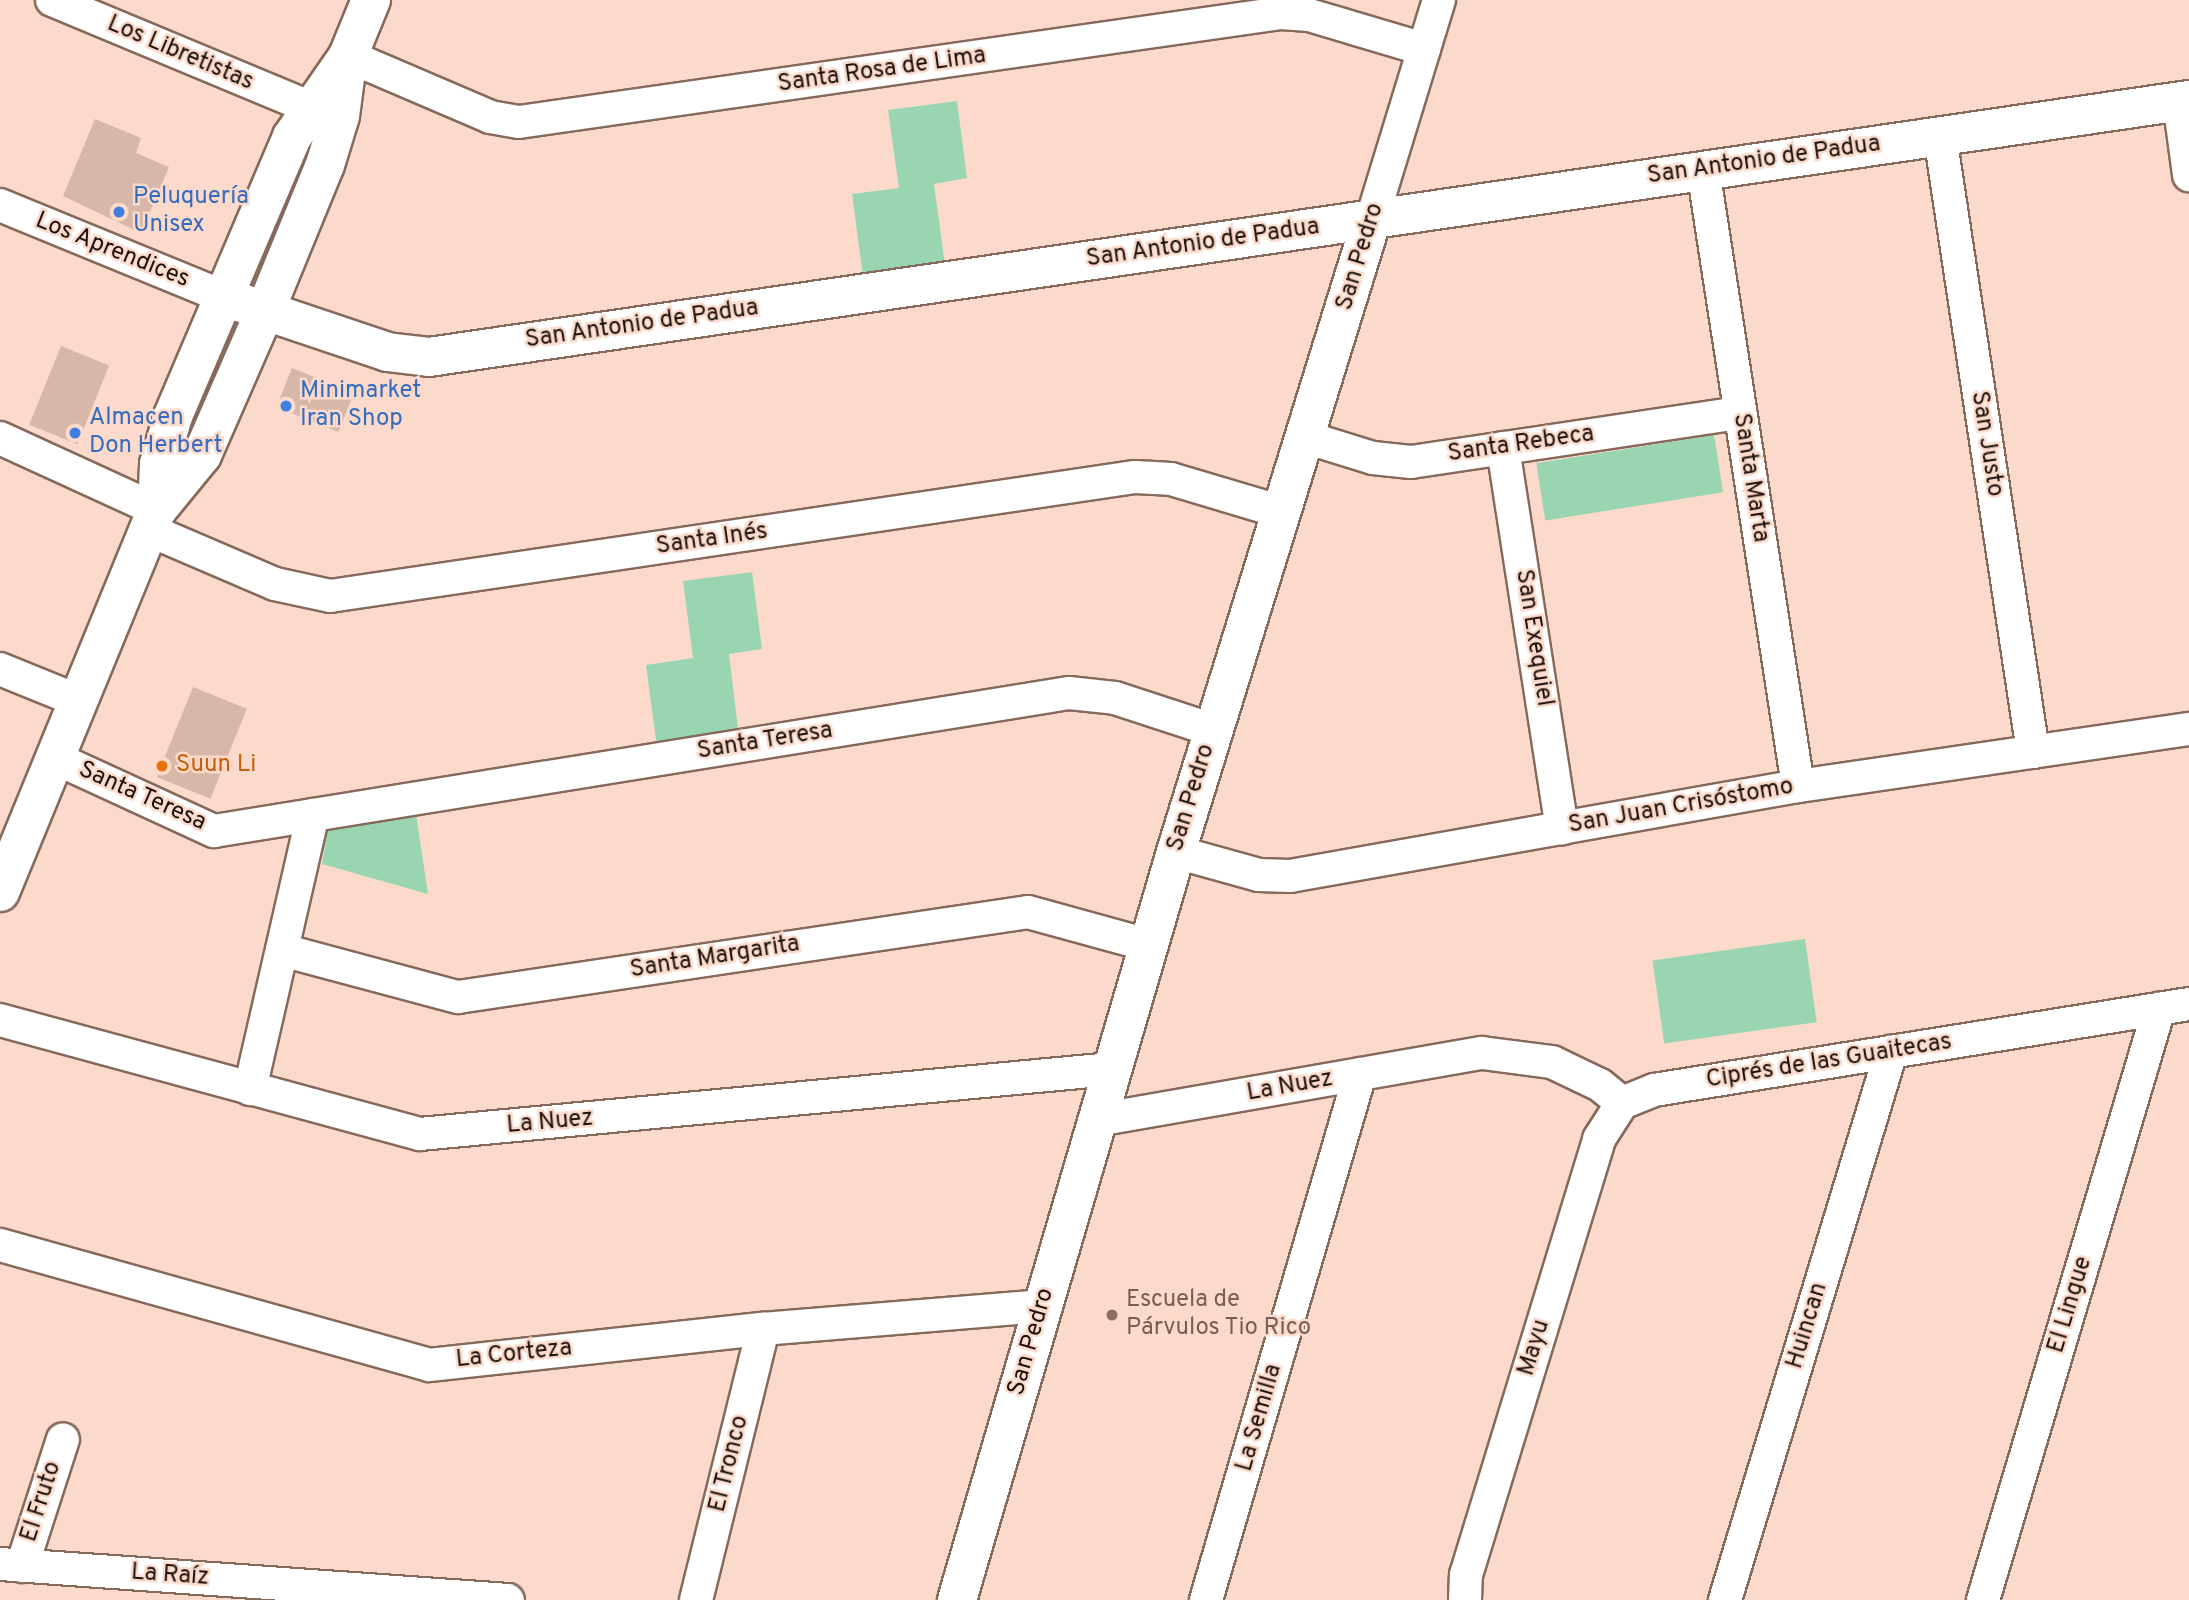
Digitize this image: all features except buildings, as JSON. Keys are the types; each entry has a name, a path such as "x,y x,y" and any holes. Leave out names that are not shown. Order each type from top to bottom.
{"street":[{"name":"Los Libretistas","path":"52,0 309,107"},
{"path":"153,520 202,455 265,311 334,141 348,56 372,0"},
{"name":"San Pedro","path":"957,1600 1175,852 1439,0"},
{"name":"Santa Rosa de Lima","path":"348,56 489,117 519,122 1281,13 1309,15 1424,49"},
{"path":"0,892 153,520 165,439 277,169 309,107 348,56"},
{"path":"2184,100 2189,175"},
{"name":"San Antonio de Padua","path":"224,297 387,352 429,357 2184,100"},
{"name":"San Justo","path":"1940,136 2033,752"},
{"name":"Santa Marta","path":"1703,169 1798,786"},
{"name":"Los Aprendices","path":"0,205 224,297"},
{"name":"Santa Rebeca","path":"1305,437 1392,462 1740,413"},
{"name":"Santa Inés","path":"0,438 275,584 330,596 1135,477 1171,479 1282,512"},
{"name":"San Exequiel","path":"1503,448 1562,828"},
{"path":"0,669 79,701"},
{"name":"Santa Teresa","path":"55,758 214,831 1069,693 1115,698 1213,730"},
{"name":"San Juan Crisóstomo","path":"1175,852 1259,875 1290,876 1798,786 2189,729"},
{"path":"250,1089 313,815"},
{"name":"Santa Margarita","path":"282,950 458,997 1028,912 1149,945"},
{"name":"Ciprés de las Guaitecas","path":"1622,1103 1654,1090 2174,1007"},
{"name":"El Lingue","path":"1983,1600 2174,1007"},
{"name":"La Nuez","path":"0,1020 420,1134 1112,1069"},
{"name":"Huincan","path":"1725,1600 1891,1052"},
{"name":"La Nuez","path":"1097,1120 1482,1053 1552,1062 1600,1084 1622,1103"},
{"name":"La Semilla","path":"1206,1600 1360,1074"},
{"name":"Mayu","path":"1465,1600 1466,1575 1599,1139 1622,1103"},
{"name":"La Corteza","path":"0,1245 429,1365 764,1329 1043,1306"},
{"name":"El Tronco","path":"696,1600 764,1329"},
{"name":"El Fruto","path":"11,1565 63,1439"},
{"name":"La Raíz","path":"11,1565 508,1600"}],"green space":[{"path":"957,101 967,178 934,184 945,265 863,276 852,194 899,188 888,110"},
{"path":"1714,435 1723,492 1545,520 1536,463"},
{"path":"752,572 762,649 729,654 739,737 657,747 646,665 693,658 683,581"},
{"path":"416,814 428,894 322,864 329,822"},
{"path":"1805,939 1817,1022 1664,1044 1652,960"}],"place":[{"name":"Peluquería Unisex","path":"119,212"},
{"name":"Minimarket Iran Shop","path":"286,406"},
{"name":"Almacen Don Herbert","path":"75,433"},
{"name":"Suun Li","path":"162,766"},
{"name":"Escuela de Párvulos Tio Rico","path":"1112,1315"}]}
